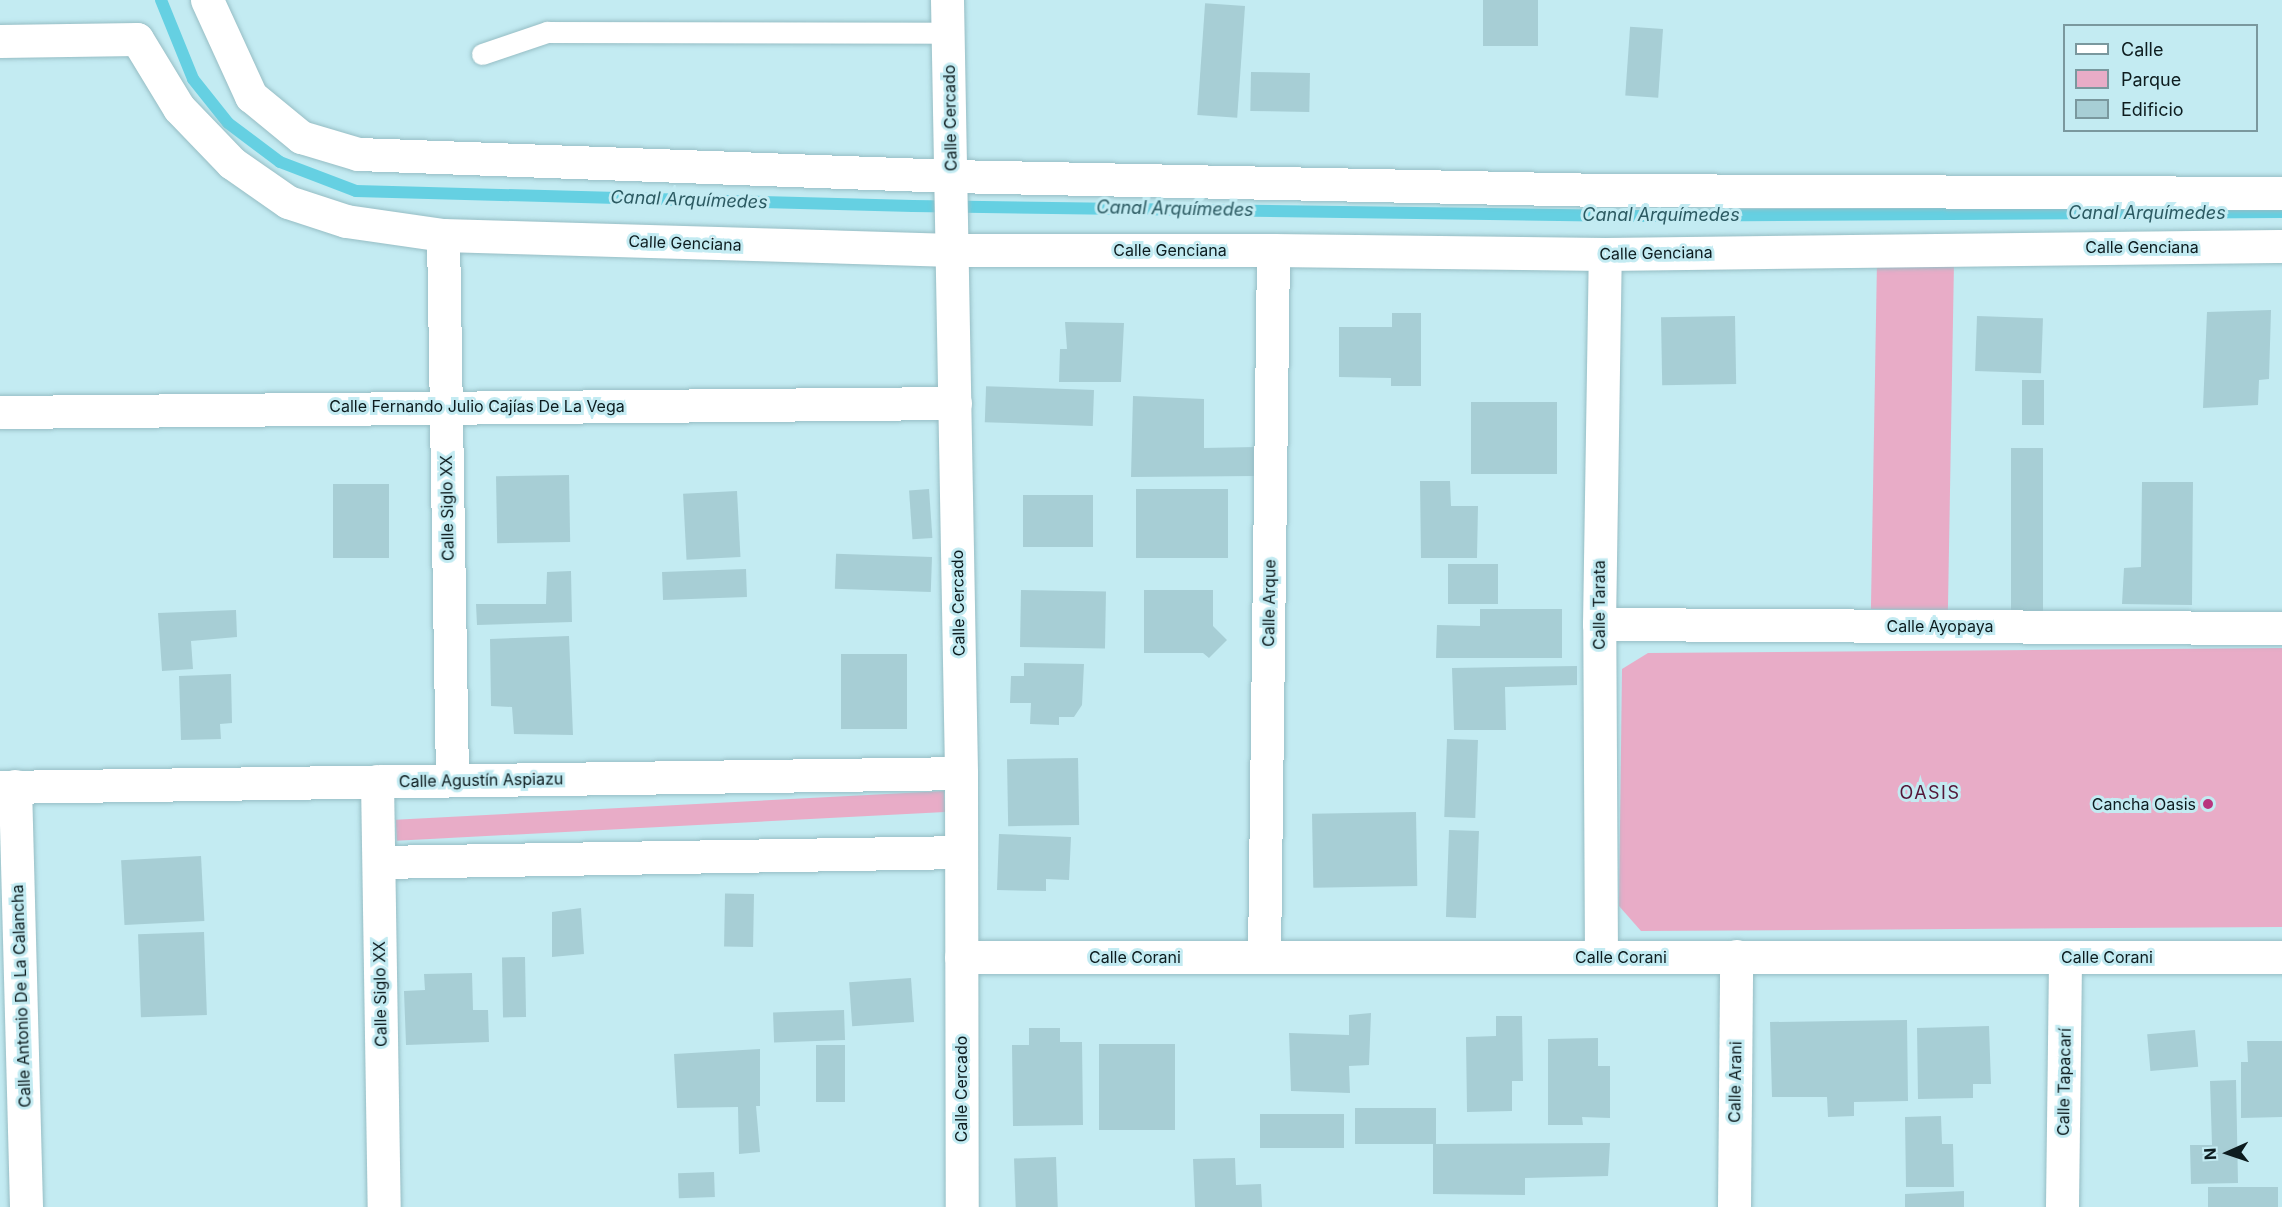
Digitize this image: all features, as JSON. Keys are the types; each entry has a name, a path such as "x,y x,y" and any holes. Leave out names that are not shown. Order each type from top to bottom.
{"street":[{"path":"207,0 251,96 301,137 358,154 951,184 2282,193"},
{"name":"Calle Cercado","path":"947,0 961,773 962,1207"},
{"name":"Calle Genciana","path":"0,41 137,39 179,108 232,163 288,202 346,220 443,235 952,240 1273,250 1605,254 2282,246"},
{"name":"Calle Siglo XX","path":"443,235 452,780"},
{"name":"Calle Arque","path":"1264,957 1273,250"},
{"name":"Calle Tarata","path":"1601,957 1599,624 1605,254"},
{"name":"Calle Fernando Julio Cajías De La Vega","path":"0,412 445,406 955,403"},
{"name":"Calle Ayopaya","path":"1599,624 2282,628"},
{"name":"Calle Agustín Aspiazu","path":"8,786 961,773"},
{"name":"Calle Siglo XX","path":"377,781 384,1207"},
{"name":"Calle Antonio De La Calancha","path":"8,786 26,1207"},
{"path":"379,862 961,852"},
{"name":"Calle Arani","path":"1734,1207 1736,956"},
{"name":"Calle Corani","path":"961,957 2282,957"},
{"name":"Calle Tapacarí","path":"2062,1207 2065,957"}],"lane":[{"path":"482,54 547,32 948,33"}],"green space":[{"path":"1877,261 1954,262 1948,610 1871,609"},
{"path":"2282,648 2282,927 1641,931 1619,906 1622,669 1648,653"},
{"path":"944,791 945,812 397,841 396,820"}],"building":[{"path":"1483,0 1538,0 1538,46 1483,46"},
{"path":"1205,3 1245,6 1237,118 1197,115"},
{"path":"1630,27 1663,29 1658,98 1625,96"},
{"path":"1251,72 1310,73 1309,112 1250,111"},
{"path":"2271,310 2269,379 2259,380 2258,405 2203,408 2207,312"},
{"path":"1392,313 1421,313 1421,386 1391,386 1391,378 1339,377 1339,327 1392,327"},
{"path":"1735,316 1736,384 1662,385 1661,317"},
{"path":"1977,316 2043,318 2041,373 1975,371"},
{"path":"1065,322 1124,323 1121,382 1059,382 1060,349 1067,349"},
{"path":"2022,380 2044,380 2044,425 2022,425"},
{"path":"986,386 1094,390 1093,426 985,422"},
{"path":"1133,396 1204,399 1204,448 1256,447 1256,476 1131,477"},
{"path":"1471,402 1557,402 1557,474 1471,474"},
{"path":"2011,448 2043,448 2043,617 2011,617"},
{"path":"569,475 570,542 497,543 496,476"},
{"path":"1420,481 1450,481 1451,506 1478,506 1477,558 1421,558"},
{"path":"2142,482 2193,482 2192,605 2122,604 2124,568 2141,567"},
{"path":"333,484 389,484 389,558 333,558"},
{"path":"929,489 932,538 912,539 909,490"},
{"path":"1136,489 1228,489 1228,558 1136,558"},
{"path":"737,491 740,557 687,560 683,494"},
{"path":"1023,495 1093,495 1093,547 1023,547"},
{"path":"836,554 932,557 931,592 835,589"},
{"path":"1448,564 1498,564 1498,604 1448,604"},
{"path":"746,569 747,597 663,600 662,572"},
{"path":"571,571 572,622 477,625 476,604 546,604 547,572"},
{"path":"1021,590 1106,591 1105,648 1020,647"},
{"path":"1144,590 1213,590 1213,626 1227,640 1209,658 1203,653 1144,653"},
{"path":"1480,609 1562,609 1562,658 1436,658 1437,625 1480,626"},
{"path":"236,610 237,637 191,641 193,669 162,671 158,613"},
{"path":"569,636 573,735 514,734 512,707 491,706 490,639"},
{"path":"841,654 907,654 907,729 841,729"},
{"path":"1024,663 1084,664 1082,705 1074,717 1059,717 1059,725 1030,724 1031,703 1010,703 1011,676 1024,676"},
{"path":"1577,666 1577,685 1505,687 1506,730 1454,730 1452,668"},
{"path":"231,674 232,723 220,724 221,739 181,740 179,676"},
{"path":"1447,739 1478,740 1475,818 1444,817"},
{"path":"1078,758 1079,825 1008,826 1007,759"},
{"path":"1416,812 1417,886 1313,888 1312,814"},
{"path":"1449,830 1479,831 1476,918 1446,917"},
{"path":"999,834 1071,837 1069,880 1046,879 1046,891 997,890"},
{"path":"201,856 204,921 125,925 121,860"},
{"path":"725,893 754,894 753,947 724,946"},
{"path":"581,908 584,954 552,957 552,912"},
{"path":"204,932 207,1015 141,1017 138,934"},
{"path":"502,957 525,957 526,1017 503,1017"},
{"path":"472,973 473,1010 488,1010 489,1042 406,1045 404,991 425,990 424,974"},
{"path":"911,978 914,1022 852,1026 849,982"},
{"path":"844,1010 845,1040 774,1042 773,1012"},
{"path":"1371,1013 1369,1065 1349,1066 1350,1093 1291,1091 1289,1033 1349,1035 1349,1015"},
{"path":"1496,1016 1522,1016 1523,1081 1512,1081 1512,1111 1467,1112 1466,1037 1496,1036"},
{"path":"1907,1020 1908,1101 1854,1102 1854,1116 1828,1117 1827,1097 1772,1097 1770,1022"},
{"path":"1989,1026 1991,1084 1973,1084 1973,1098 1918,1099 1917,1028"},
{"path":"1029,1028 1060,1028 1060,1042 1082,1042 1083,1125 1013,1126 1012,1045 1029,1045"},
{"path":"2195,1030 2198,1067 2150,1071 2147,1034"},
{"path":"1598,1038 1598,1066 1610,1066 1610,1118 1582,1117 1583,1125 1548,1125 1548,1039"},
{"path":"2247,1041 2282,1041 2282,1117 2241,1118 2241,1062 2248,1062"},
{"path":"1099,1044 1175,1044 1175,1130 1099,1130"},
{"path":"816,1045 845,1045 845,1102 816,1102"},
{"path":"760,1049 760,1106 756,1106 760,1152 739,1154 738,1107 677,1108 674,1054"},
{"path":"2236,1080 2238,1183 2191,1184 2190,1145 2212,1145 2210,1081"},
{"path":"1355,1108 1436,1108 1436,1144 1355,1144"},
{"path":"1260,1114 1344,1114 1344,1148 1260,1148"},
{"path":"1941,1116 1942,1144 1953,1144 1954,1187 1906,1187 1905,1117"},
{"path":"1610,1143 1608,1176 1525,1178 1525,1195 1433,1194 1433,1144"},
{"path":"1056,1157 1058,1207 1016,1207 1014,1158"},
{"path":"1235,1158 1236,1185 1261,1184 1262,1207 1195,1207 1193,1159"},
{"path":"714,1172 715,1197 679,1198 678,1173"},
{"path":"2208,1187 2278,1187 2278,1207 2208,1207"},
{"path":"1964,1191 1964,1207 1905,1207 1905,1194"}],"waterway":[{"name":"Canal Arquímedes","path":"161,0 193,79 228,123 280,162 356,191 913,206 1629,216 2282,212"}],"place":[{"name":"Cancha Oasis","path":"2208,804"}],"district":[{"name":"OASIS","path":"1930,793"}]}
